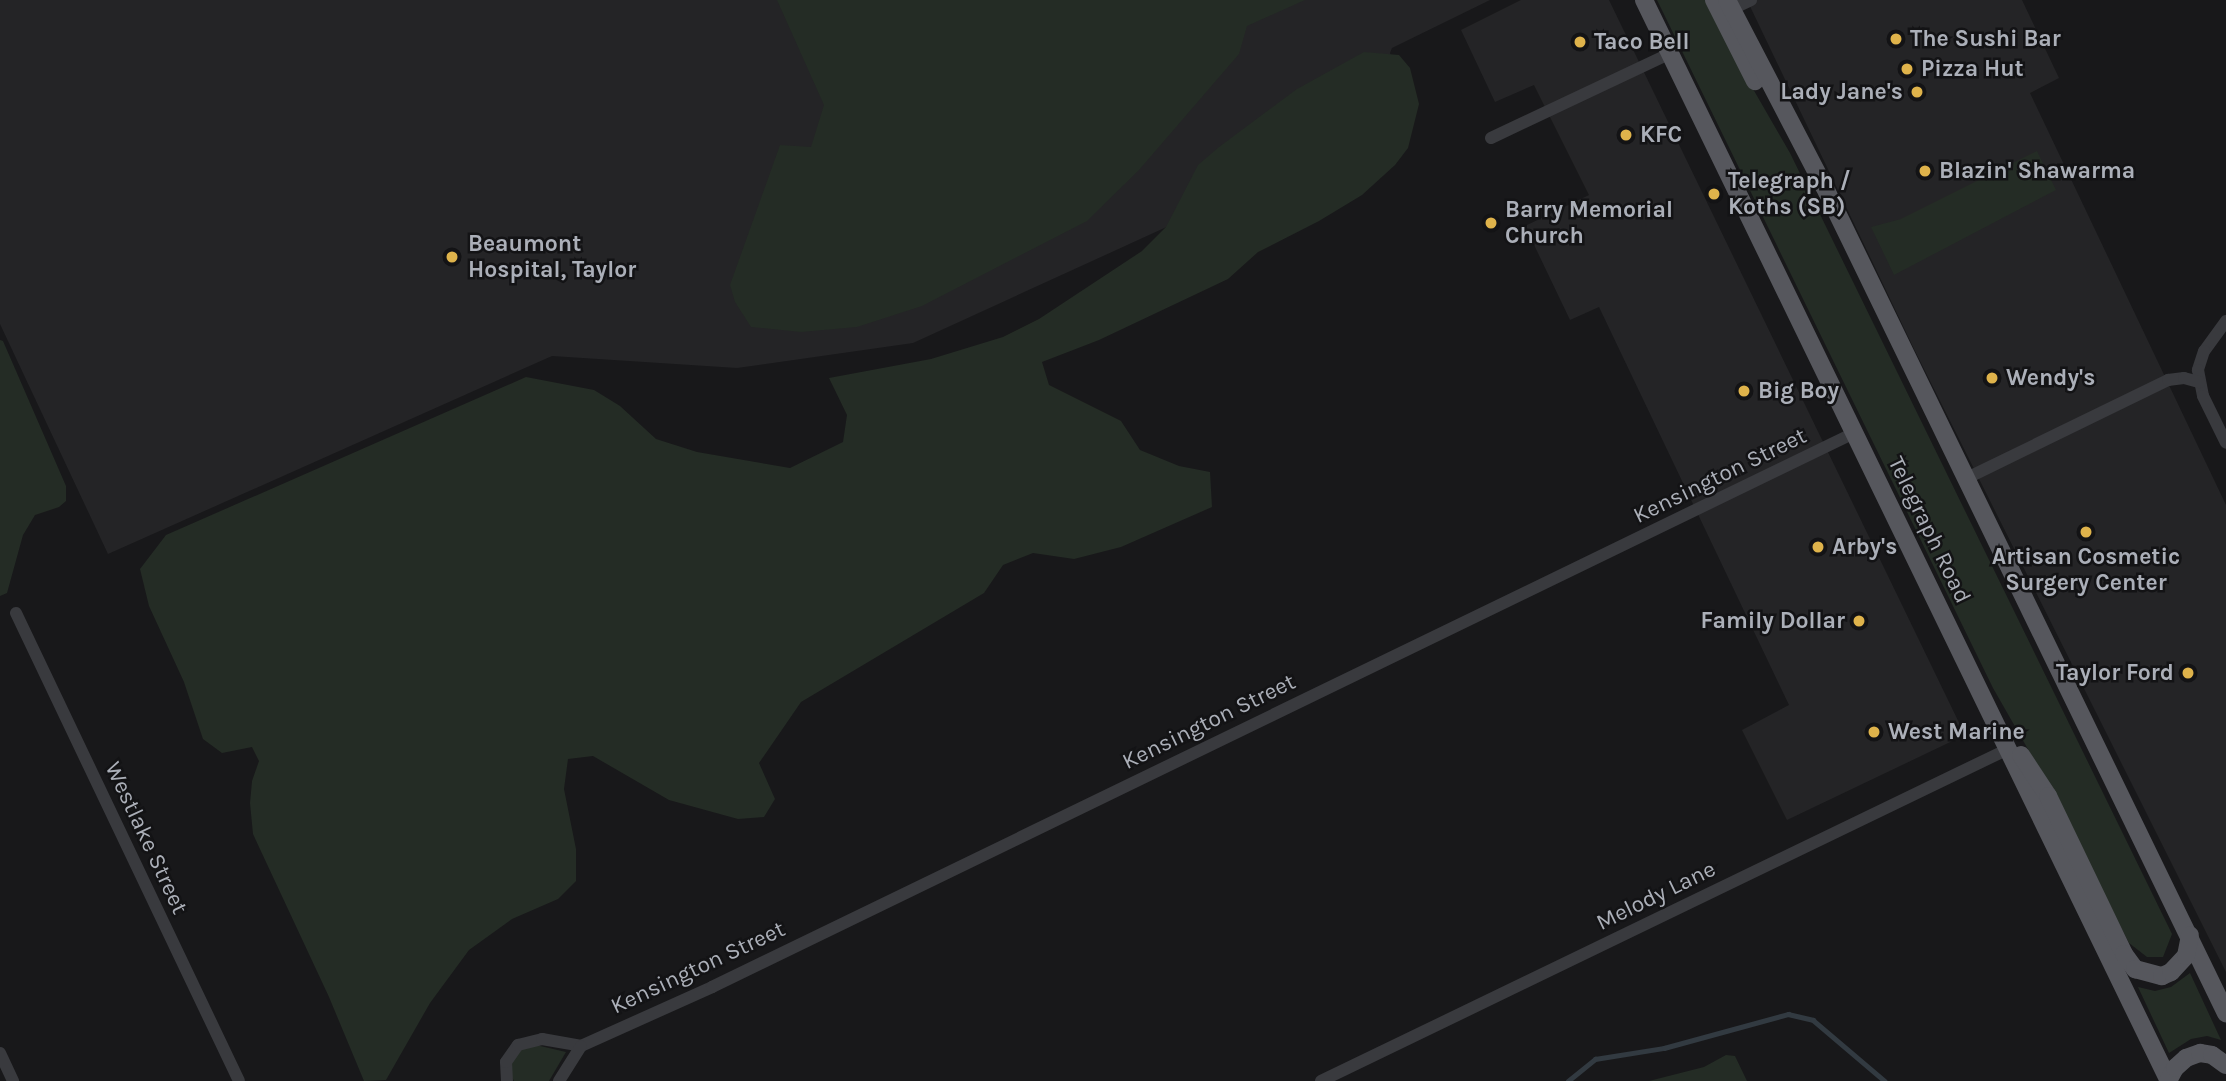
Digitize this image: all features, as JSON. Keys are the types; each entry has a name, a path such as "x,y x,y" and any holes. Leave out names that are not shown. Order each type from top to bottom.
{"main road":[{"name":"Telegraph Road","path":"1644,0 2169,1081"},
{"path":"1714,0 1764,97 1791,124"},
{"path":"1729,4 1966,478 2226,1013"},
{"path":"1991,714 2048,796 2116,936 2135,969 2162,976 2171,972 2186,956 2190,935"},
{"path":"2169,1081 2175,1068 2186,1058 2200,1053 2212,1055 2226,1065"}],"street":[{"path":"1729,4 1751,0"},
{"path":"1491,138 1669,54"},
{"path":"2226,321 2204,351 2199,382 2226,443"},
{"path":"1966,478 2168,380 2184,378 2199,382"},
{"name":"Kensington Street","path":"581,1045 733,976 1854,433"},
{"name":"Westlake Street","path":"16,613 239,1081"},
{"name":"Melody Lane","path":"1321,1081 2008,749"},
{"path":"508,1081 506,1062 518,1045 542,1039 581,1045 559,1081"},
{"path":"0,1053 13,1081"}],"shaded area":[{"name":"Beaumont Hospital, Taylor","path":"0,0 797,0 1248,21 1293,0 1490,0 1392,48 1390,53 1409,116 913,343 737,368 552,356 108,554 0,324"},
{"path":"777,0 1305,0 1247,26 1239,54 1139,170 1087,221 922,306 857,327 801,332 751,327 735,302 730,285 780,145 811,147 824,105"},
{"path":"1521,0 1609,0 1965,735 1787,820 1742,730 1789,705 1599,307 1570,320 1525,226 1589,195 1534,85 1495,102 1461,30"},
{"path":"1657,0 1707,0 1730,49 1790,153 2172,934 2163,957 2147,957 2129,943 2053,793 1993,688"},
{"path":"1747,0 2022,0 2059,78 2030,93 2226,505 2226,972 1915,351"},
{"path":"1364,52 1399,55 1410,68 1419,104 1408,148 1395,165 1362,195 1319,221 1258,252 1228,279 1099,340 1042,362 1049,385 1121,421 1140,450 1179,466 1210,472 1212,507 1121,547 1074,559 1033,553 1003,565 984,593 801,702 759,763 775,799 764,817 738,819 669,800 593,756 568,759 564,789 576,849 576,881 558,899 512,919 469,950 430,1003 386,1080 364,1081 329,997 253,834 250,803 252,781 259,761 252,747 222,753 203,739 184,682 149,606 140,569 166,535 526,377 594,390 620,406 656,439 697,452 790,468 843,442 847,415 829,378 931,359 1003,337 1039,319 1142,251 1166,227 1198,165 1219,147 1297,89"},
{"path":"2037,151 2056,190 1894,275 1871,227 1901,219"},
{"path":"0,340 3,341 66,486 66,501 59,507 35,515 23,535 7,593 0,596"},
{"path":"2190,973 2221,1040 2207,1036 2191,1039 2169,1053 2138,987 2155,991 2171,987"},
{"path":"536,1045 566,1052 549,1081 514,1081 511,1062 523,1048"},
{"path":"1726,1055 1735,1056 1747,1081 1649,1081 1704,1067"}],"waterway":[{"path":"1568,1081 1595,1059 1664,1048 1788,1014 1813,1020 1885,1081"}],"place":[{"name":"The Sushi Bar","path":"1896,39"},
{"name":"Taco Bell","path":"1580,42"},
{"name":"Pizza Hut","path":"1907,69"},
{"name":"Lady Jane's","path":"1917,92"},
{"name":"KFC","path":"1626,135"},
{"name":"Blazin' Shawarma","path":"1925,171"},
{"name":"Telegraph / Koths (SB)","path":"1714,194"},
{"name":"Barry Memorial Church","path":"1491,223"},
{"name":"Beaumont Hospital, Taylor","path":"452,257"},
{"name":"Wendy's","path":"1992,378"},
{"name":"Big Boy","path":"1744,391"},
{"name":"Artisan Cosmetic Surgery Center","path":"2086,532"},
{"name":"Arby's","path":"1818,547"},
{"name":"Family Dollar","path":"1859,621"},
{"name":"Taylor Ford","path":"2188,673"},
{"name":"West Marine","path":"1874,732"}]}
